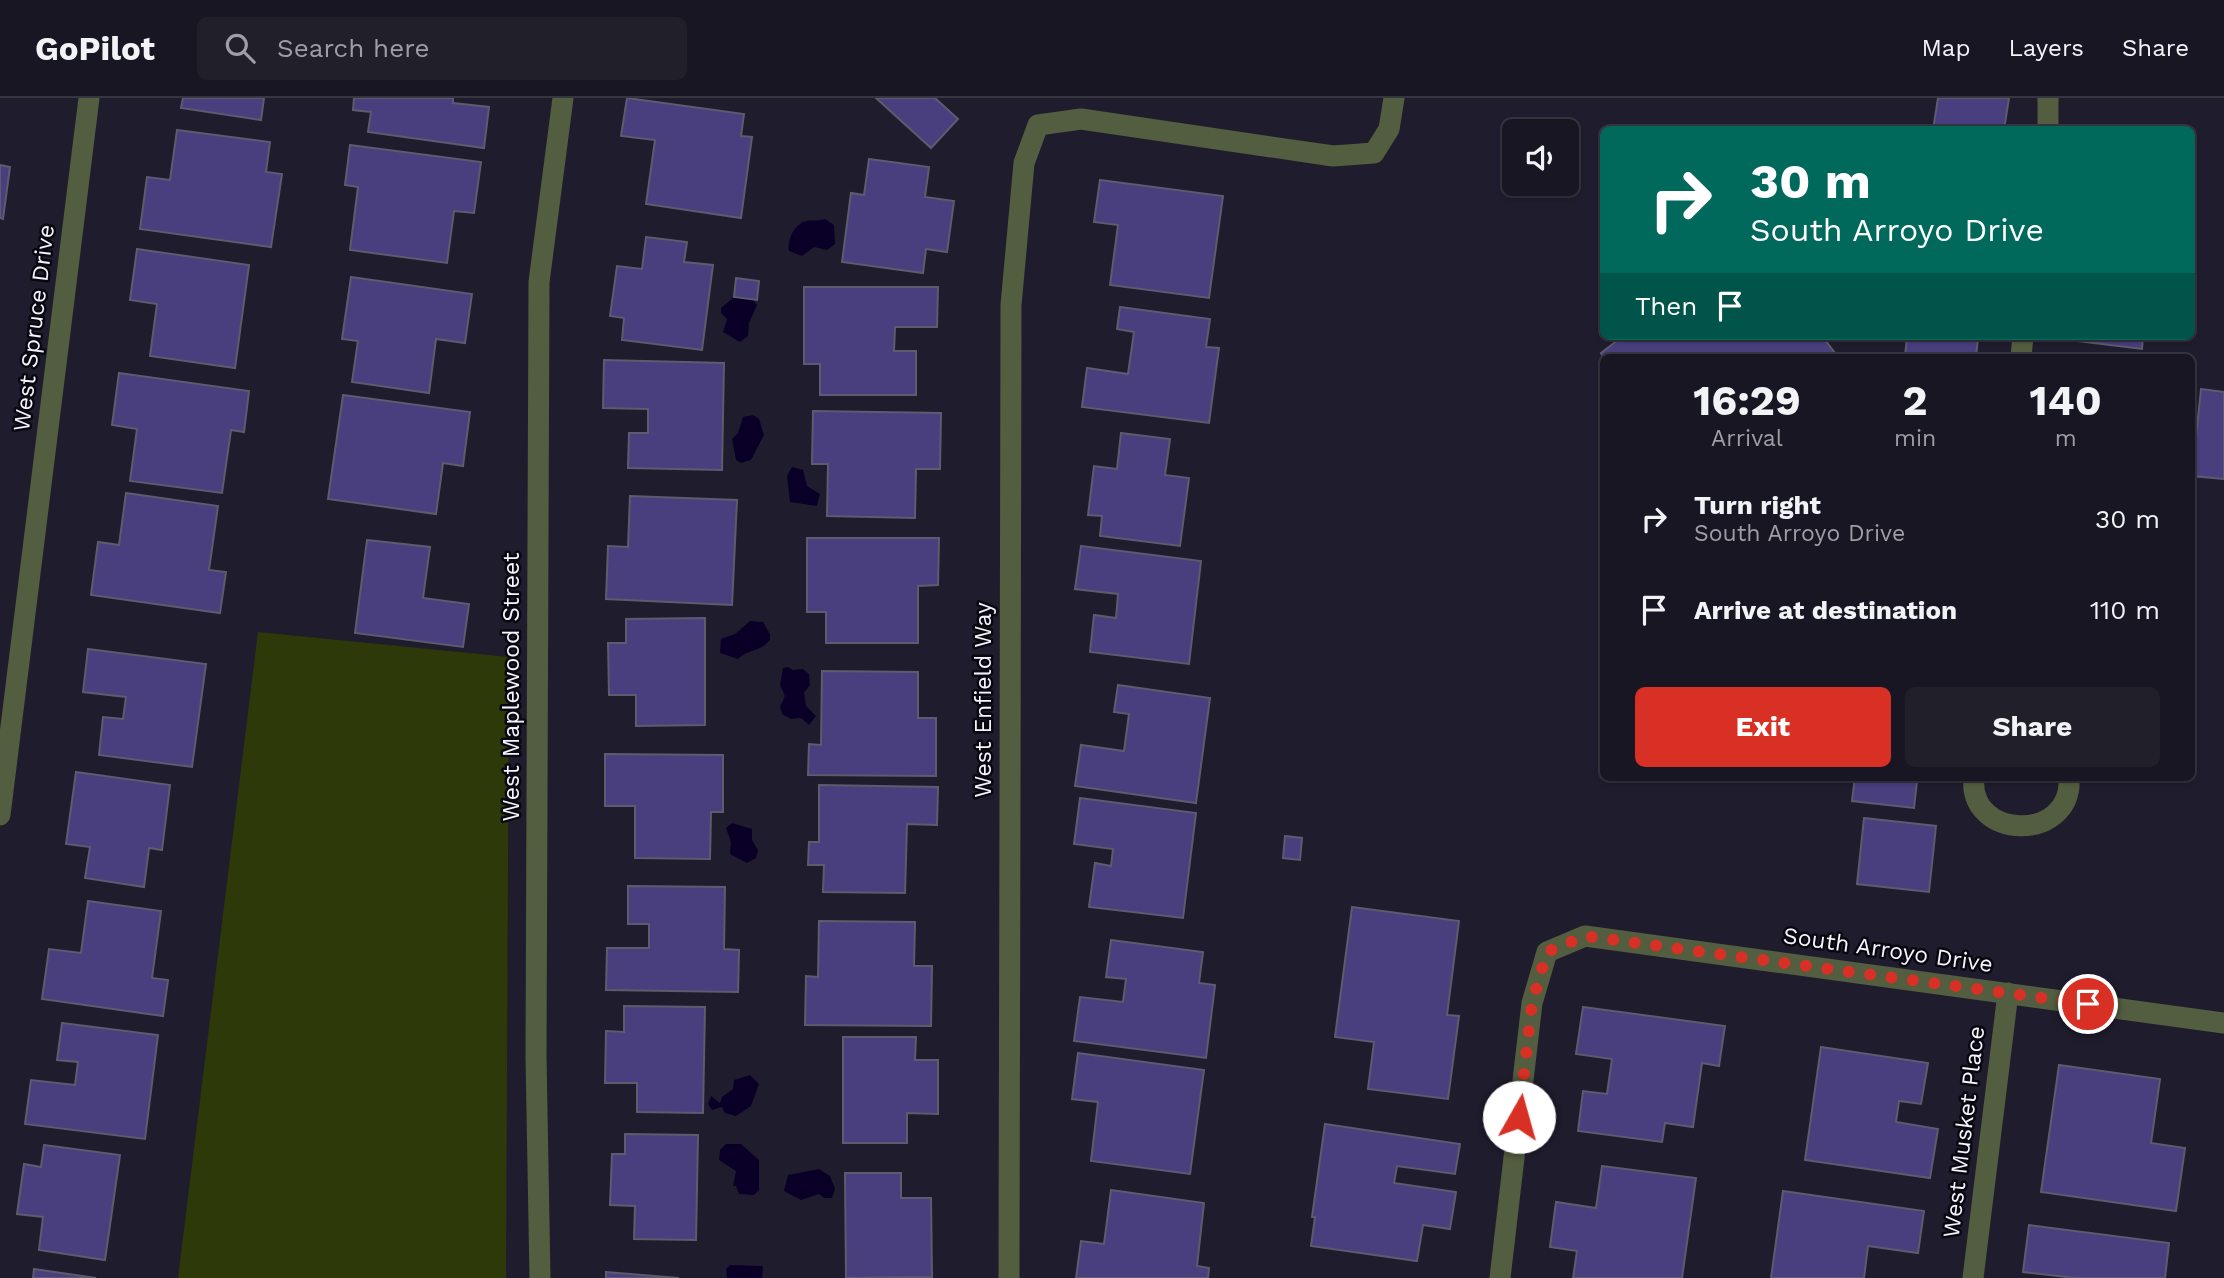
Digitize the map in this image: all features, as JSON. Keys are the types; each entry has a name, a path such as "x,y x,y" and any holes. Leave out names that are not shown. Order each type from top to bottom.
{"street":[{"name":"West Spruce Drive","path":"0,815 89,98"},
{"name":"West Maplewood Street","path":"540,1278 536,1056 539,282 563,98"},
{"name":"West Enfield Way","path":"1009,1278 1011,305 1024,163 1038,125 1081,119 1333,156 1374,153 1389,129 1394,98"},
{"path":"1974,781 1977,798 1986,812 2013,827 2029,827 2044,822 2057,812 2066,799 2068,781"},
{"name":"South Arroyo Drive","path":"1500,1278 1531,1010 1547,952 1585,936 2224,1023"},
{"name":"West Musket Place","path":"1973,1278 2008,993"}],"green space":[{"path":"258,632 509,657 506,1278 178,1278"}],"shaded area":[{"path":"825,219 834,225 835,244 827,250 814,247 802,256 789,251 789,243 799,224"},
{"path":"734,297 753,299 757,305 749,323 748,336 740,342 723,332 727,319 721,313 721,308"},
{"path":"753,415 759,419 764,435 751,460 741,463 736,460 732,439 738,433 743,417"},
{"path":"792,467 803,470 807,486 820,494 817,506 790,502 787,476"},
{"path":"750,621 763,622 770,634 770,640 738,659 720,653 721,639 735,634"},
{"path":"783,668 793,670 803,669 809,674 810,685 804,693 806,706 816,716 809,725 801,718 791,719 782,714 780,707 785,696 780,685"},
{"path":"732,823 752,829 752,840 758,850 756,858 747,863 730,854 731,842 726,828"},
{"path":"750,1075 759,1084 751,1106 736,1116 725,1113 722,1107 712,1110 708,1104 711,1096 720,1103 722,1097 733,1089 734,1080"},
{"path":"726,1144 741,1144 759,1160 759,1190 754,1195 739,1194 736,1186 733,1186 736,1171 719,1160 720,1150"},
{"path":"819,1169 830,1176 835,1189 832,1198 824,1198 819,1194 801,1200 784,1191 788,1175"},
{"path":"730,1265 763,1266 762,1278 727,1278 726,1269"}],"building":[{"path":"183,98 264,98 261,120 181,108"},
{"path":"354,98 453,98 453,103 489,107 484,148 368,132 371,112 353,110"},
{"path":"627,98 744,114 741,136 752,137 741,218 646,204 655,140 621,136"},
{"path":"876,98 935,98 958,119 931,148"},
{"path":"1938,98 2009,98 2005,126 1934,126"},
{"path":"177,130 270,142 266,172 282,174 271,247 140,229 147,177 170,180"},
{"path":"350,145 481,162 474,213 454,211 447,263 350,250 358,187 345,185"},
{"path":"869,159 929,167 925,197 954,201 947,252 926,249 923,273 842,262 851,193 864,195"},
{"path":"0,165 10,167 3,219 0,218"},
{"path":"1100,180 1223,196 1209,298 1110,285 1118,225 1094,222"},
{"path":"646,237 687,242 684,262 713,265 702,350 622,340 624,318 610,316 617,266 642,269"},
{"path":"137,249 249,265 235,368 150,356 157,304 130,300"},
{"path":"351,277 472,294 465,343 436,339 429,393 352,382 358,341 342,339"},
{"path":"736,278 759,281 757,300 734,297"},
{"path":"804,287 938,287 937,327 895,327 894,351 916,351 916,395 820,395 820,364 804,364"},
{"path":"1120,307 1210,319 1206,347 1219,348 1209,423 1082,407 1087,368 1128,374 1134,332 1117,329"},
{"path":"1618,340 1825,340 1836,354 1602,354"},
{"path":"1907,340 1978,340 1976,354 1905,354"},
{"path":"2070,340 2143,340 2142,349"},
{"path":"604,360 724,363 722,470 628,468 629,433 648,433 648,409 603,408"},
{"path":"119,373 249,391 244,432 231,430 222,493 130,481 137,429 112,425"},
{"path":"2201,389 2224,392 2224,479 2195,476"},
{"path":"343,395 470,412 463,466 443,463 436,514 328,499"},
{"path":"813,411 941,413 940,469 916,469 915,518 827,516 828,464 812,464"},
{"path":"1121,433 1170,439 1165,475 1189,478 1180,546 1100,536 1102,516 1088,515 1094,466 1117,469"},
{"path":"126,493 218,506 209,570 226,572 220,613 91,595 98,542 119,545"},
{"path":"630,496 737,500 732,605 606,599 608,546 628,547"},
{"path":"807,538 939,538 938,585 918,586 918,643 826,643 826,612 807,612"},
{"path":"367,540 430,547 423,598 469,604 463,647 355,633"},
{"path":"1081,546 1201,561 1189,664 1090,652 1094,615 1116,618 1118,594 1075,589"},
{"path":"705,618 705,725 636,726 636,695 609,695 608,643 626,643 626,619"},
{"path":"88,649 206,664 192,767 99,755 103,717 123,719 126,697 83,692"},
{"path":"822,671 918,672 918,718 936,718 936,776 808,775 809,744 821,745"},
{"path":"1118,685 1210,698 1196,803 1075,786 1081,745 1124,751 1129,714 1114,712"},
{"path":"605,754 723,755 723,812 711,812 710,859 635,858 635,806 605,806"},
{"path":"76,772 170,785 162,850 149,848 144,887 85,878 90,847 66,844"},
{"path":"1854,781 1917,781 1914,808 1852,801"},
{"path":"819,785 938,787 937,825 907,824 905,893 823,892 824,865 808,865 809,842 819,842"},
{"path":"1080,798 1196,813 1183,918 1089,907 1095,863 1111,866 1113,849 1074,844"},
{"path":"1864,818 1936,826 1929,892 1857,884"},
{"path":"1285,836 1302,838 1300,860 1283,858"},
{"path":"628,886 725,887 724,949 739,950 738,992 606,990 607,948 649,948 649,924 628,924"},
{"path":"88,901 161,911 152,978 168,980 163,1016 42,999 49,949 81,953"},
{"path":"1352,907 1459,921 1447,1015 1459,1016 1448,1099 1368,1089 1374,1042 1335,1037"},
{"path":"819,921 915,922 914,966 932,966 931,1026 805,1025 806,976 818,977"},
{"path":"1111,940 1203,952 1199,983 1215,985 1206,1058 1074,1041 1080,997 1123,1002 1126,979 1106,977"},
{"path":"624,1006 705,1007 703,1113 637,1112 637,1083 605,1083 606,1031 624,1032"},
{"path":"1583,1007 1725,1026 1719,1066 1702,1063 1693,1127 1665,1123 1662,1142 1578,1131 1583,1091 1607,1094 1612,1059 1576,1054"},
{"path":"62,1023 158,1035 145,1139 25,1124 31,1080 75,1085 78,1062 57,1060"},
{"path":"843,1037 916,1037 915,1060 938,1060 938,1114 907,1113 907,1143 843,1143"},
{"path":"1821,1047 1928,1063 1921,1104 1899,1101 1896,1122 1938,1129 1930,1178 1805,1160"},
{"path":"1078,1053 1204,1070 1190,1174 1091,1161 1098,1102 1072,1099"},
{"path":"2059,1065 2160,1079 2151,1143 2185,1148 2176,1211 2041,1192"},
{"path":"1325,1124 1460,1144 1455,1174 1397,1166 1394,1183 1456,1192 1450,1229 1423,1225 1417,1261 1311,1246 1315,1217 1312,1217"},
{"path":"625,1134 698,1135 696,1240 634,1239 635,1206 610,1205 612,1154 625,1154"},
{"path":"44,1145 120,1155 105,1260 39,1250 43,1217 17,1214 24,1164 41,1167"},
{"path":"1602,1166 1696,1178 1682,1278 1573,1278 1577,1251 1550,1247 1556,1202 1596,1208"},
{"path":"845,1173 901,1173 901,1198 931,1198 932,1277 846,1278"},
{"path":"1111,1190 1204,1203 1197,1266 1209,1268 1208,1278 1076,1278 1081,1241 1104,1244"},
{"path":"1783,1191 1924,1211 1918,1253 1868,1246 1864,1278 1771,1278"},
{"path":"2029,1225 2169,1243 2165,1278 2075,1278 2023,1272"},
{"path":"34,1269 96,1278 33,1278"},
{"path":"606,1272 679,1278 606,1278"}],"route":[{"path":"1519,1117 1532,1003 1547,952 1585,936 2088,1004"}]}
